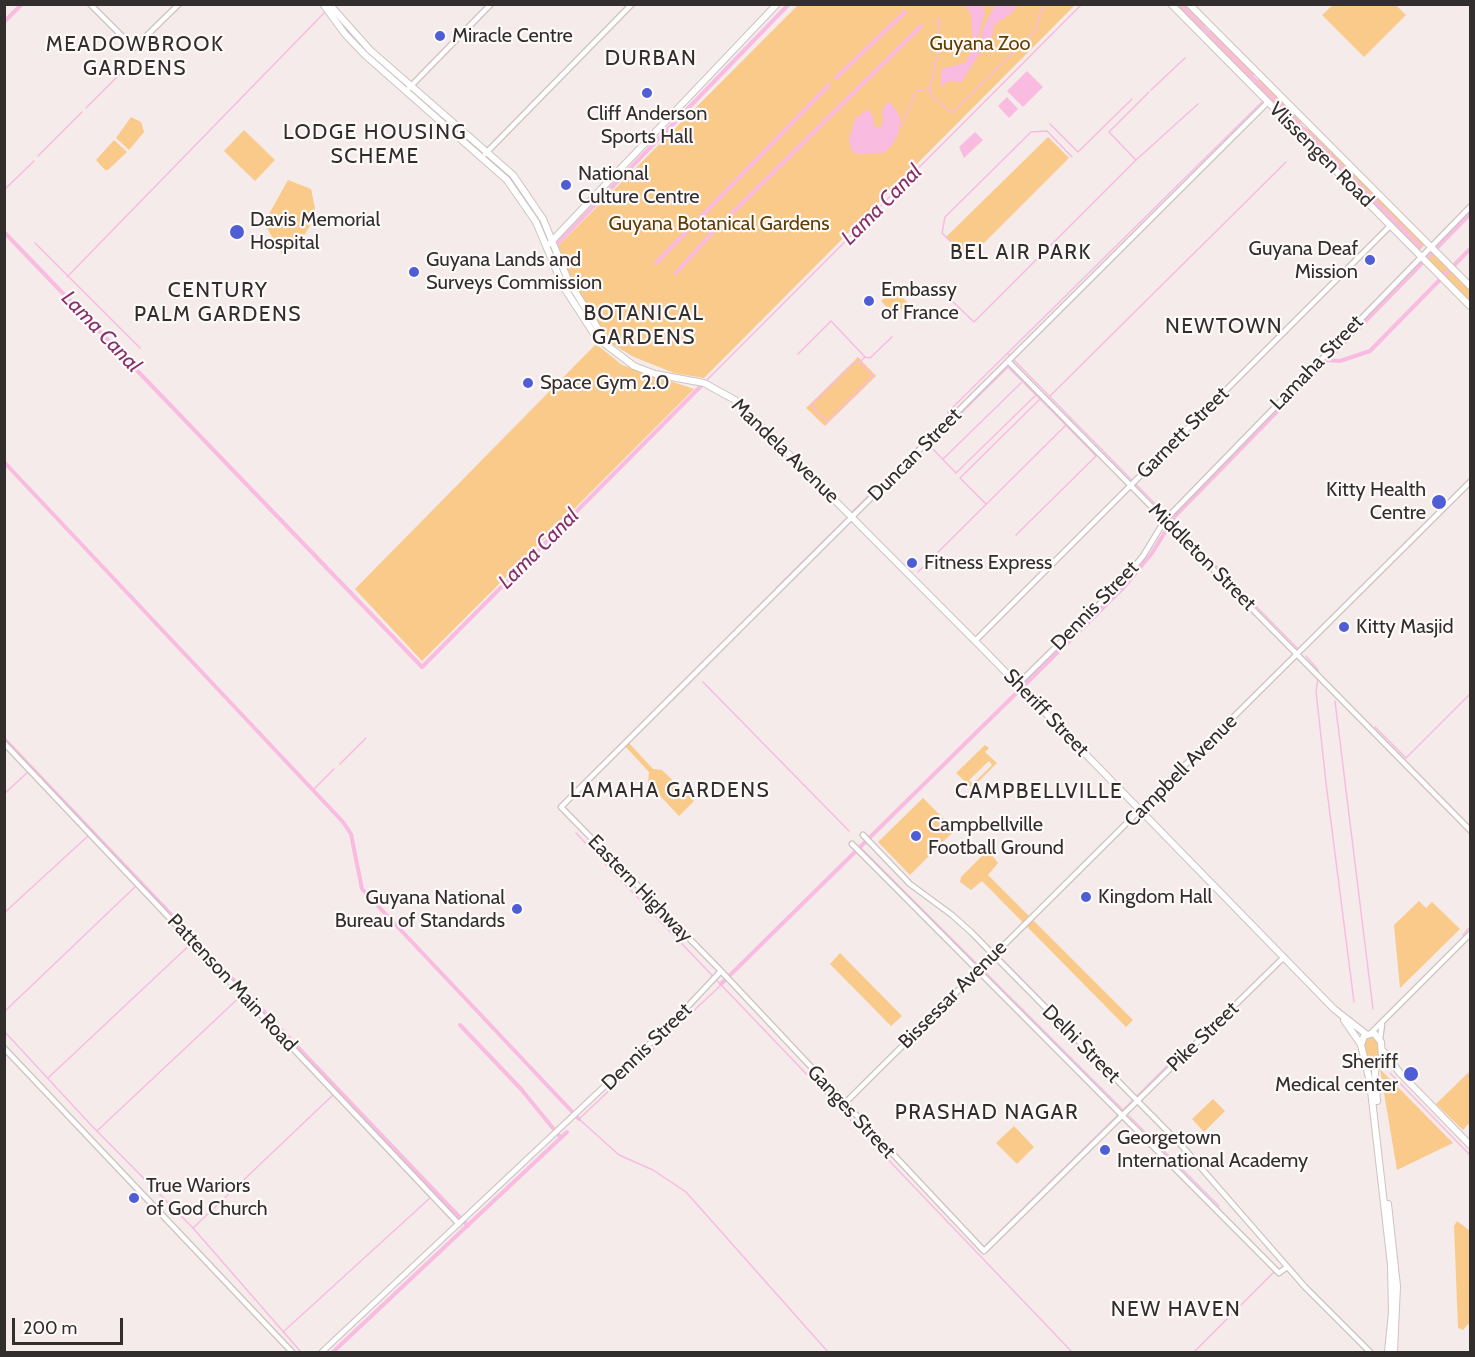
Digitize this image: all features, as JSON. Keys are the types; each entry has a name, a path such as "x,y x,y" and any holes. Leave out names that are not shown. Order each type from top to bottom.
{"main road":[{"path":"549,244 777,4"},
{"name":"Vlissengen Road","path":"1171,4 1470,306"},
{"path":"1189,4 1470,286"},
{"name":"Mandela Avenue","path":"328,7 365,55 409,88 484,155 513,176 543,219 549,244 578,300 615,353 634,366 655,374 711,386 735,400 851,515"},
{"name":"Sheriff Street","path":"851,515 1284,957 1339,1012 1369,1034"},
{"name":"Sheriff Street","path":"1339,1012 1360,1043"},
{"path":"1394,1353 1397,1286 1373,1082 1362,1056 1360,1043 1369,1034 1380,1039 1382,1050 1393,1065 1470,1145"},
{"path":"1382,1050 1373,1082 1391,1265 1392,1312 1388,1353"},
{"path":"1366,1063 1393,1065"}],"street":[{"path":"90,4 134,48 179,4"},
{"path":"409,88 491,4"},
{"path":"484,155 632,4"},
{"name":"Duncan Street","path":"561,807 851,515 1268,102"},
{"name":"Lamaha Street","path":"1168,522 1171,514 1421,256 1434,249 1470,207"},
{"name":"Garnett Street","path":"975,641 1390,226"},
{"name":"Middleton Street","path":"1008,361 1470,830"},
{"name":"Campbell Avenue","path":"1062,887 1470,482"},
{"name":"Dennis Street","path":"1018,684 1120,584 1168,522"},
{"name":"Pattenson Main Road","path":"4,743 459,1224"},
{"name":"Eastern Highway","path":"561,807 718,975"},
{"name":"Delhi Street","path":"863,835 910,884 952,915 994,955 1137,1101 1214,1182 1287,1267 1370,1353"},
{"name":"Delhi Street","path":"852,844 980,969 1277,1271 1287,1267"},
{"name":"Bissessar Avenue","path":"844,1104 1062,887"},
{"path":"1369,1034 1470,934"},
{"name":"Pike Street","path":"984,1251 1284,957"},
{"name":"Dennis Street","path":"459,1224 676,1019 718,975"},
{"name":"Ganges Street","path":"718,975 731,985 984,1251"},
{"path":"1380,1039 1383,1021"},
{"path":"4,1048 292,1353"},
{"path":"322,1353 459,1224"}],"green space":[{"path":"1395,4 1406,15 1364,57 1322,15 1333,5"},
{"name":"Guyana Botanical Gardens","path":"798,5 1075,5 704,378 674,373 634,357 612,344 572,283 557,247"},
{"path":"1175,5 1185,5 1206,25 1201,30"},
{"path":"1211,30 1254,74 1249,79 1206,35"},
{"path":"1259,79 1301,122 1296,127 1253,84"},
{"path":"131,117 141,122 144,132 129,150 116,138"},
{"path":"1306,127 1425,244 1419,251 1301,132"},
{"path":"244,130 275,160 255,181 224,151"},
{"path":"1048,137 1069,158 969,258 946,237"},
{"path":"114,140 127,152 108,170 105,170 96,160"},
{"path":"288,180 311,189 315,208 312,222 305,234 283,256 264,223"},
{"path":"1432,251 1470,290 1470,302 1426,257"},
{"path":"894,289 908,303 895,316 881,301"},
{"path":"596,344 622,365 694,389 422,661 355,589"},
{"path":"858,357 876,376 825,426 806,408"},
{"path":"628,742 653,769 662,770 694,801 679,816 648,783 649,772 624,745"},
{"path":"985,745 989,748 985,752 997,763 972,788 956,773","holes":["989,761 992,765 973,784 969,780"]},
{"name":"Campbellville Football Ground","path":"923,798 955,830 910,875 878,842"},
{"path":"986,852 990,853 998,863 988,875 1133,1020 1126,1027 982,881 971,890 960,882 961,877"},
{"path":"1419,901 1426,908 1432,902 1460,929 1400,988 1394,925"},
{"path":"840,953 902,1016 891,1026 830,964"},
{"path":"1370,1036 1378,1043 1379,1056 1373,1061 1367,1060 1364,1044 1365,1039"},
{"path":"1380,1069 1453,1143 1397,1170"},
{"path":"1470,1071 1470,1122 1463,1130 1436,1104"},
{"path":"1213,1099 1225,1111 1204,1132 1192,1119"},
{"path":"1014,1126 1034,1147 1017,1164 996,1143"},
{"path":"1457,1221 1470,1231 1470,1322 1463,1330 1458,1328 1454,1226"}],"shaded area":[{"path":"966,5 982,5 985,12 978,36 980,52 962,82 949,81 941,87 941,69 965,63 973,48 971,16"},
{"path":"995,5 1017,5 1012,13 995,24 991,40 983,46 981,32"},
{"path":"1027,71 1043,87 1023,107 1007,91"},
{"path":"1007,97 1018,109 1009,118 998,106"},
{"path":"887,103 892,104 900,117 899,132 893,144 884,153 856,154 851,149 849,139 855,119 868,109 873,116 874,126 880,127 883,123 882,111"},
{"path":"975,132 983,140 964,158 959,147"}],"waterway":[{"path":"4,22 22,4"},
{"path":"557,244 789,4"},
{"path":"936,21 939,19 939,47 930,89 932,96 952,113 1036,30 1040,13 1047,4"},
{"name":"Lama Canal","path":"705,382 1082,4"},
{"path":"1180,4 1420,247"},
{"path":"67,277 325,12"},
{"path":"836,78 905,12"},
{"path":"676,273 711,234 921,26"},
{"path":"1151,90 1185,58"},
{"path":"86,108 122,72"},
{"path":"656,263 829,85"},
{"path":"900,128 917,91 930,89"},
{"path":"1149,92 1109,132 1136,160 1198,104"},
{"path":"1050,124 1078,152 1132,99"},
{"path":"852,512 949,416 948,412 1264,100"},
{"path":"38,156 82,112"},
{"path":"960,251 942,233 945,217 1031,132 1047,131 1072,157"},
{"path":"946,295 974,322 1136,160"},
{"path":"4,190 34,161"},
{"path":"1050,396 1286,162"},
{"path":"721,984 1124,587 1152,553 1175,516 1470,214"},
{"name":"Lama Canal","path":"4,232 422,667 701,386"},
{"path":"35,243 140,348"},
{"path":"1327,360 1340,361 1370,351 1470,249"},
{"path":"798,354 831,321 865,357"},
{"path":"860,362 855,362 811,405 827,422 873,376 860,362 865,357 870,358 892,337"},
{"path":"1008,354 1167,516"},
{"path":"1016,535 1096,456 1053,412 1008,367 929,445 956,473 1036,395"},
{"path":"943,459 1021,383"},
{"path":"986,504 960,478 1039,400"},
{"path":"918,572 1065,426"},
{"path":"4,462 343,822 351,834 362,889 579,1119"},
{"path":"776,588 849,516"},
{"path":"1170,519 1297,648"},
{"path":"1306,656 1318,673"},
{"path":"1318,678 1316,691 1326,783 1354,1002"},
{"path":"703,682 849,831"},
{"path":"1375,727 1406,758 1470,694"},
{"path":"1335,701 1373,1009"},
{"path":"340,764 366,738"},
{"path":"4,739 237,984"},
{"path":"314,789 334,769"},
{"path":"4,794 28,772"},
{"path":"576,833 1072,1352"},
{"path":"4,913 88,836"},
{"path":"860,847 1219,1206"},
{"path":"4,1012 136,886"},
{"path":"1463,935 1470,927"},
{"path":"48,1078 195,940"},
{"path":"985,971 999,956 1048,1006"},
{"path":"720,986 579,1119 619,1155 653,1170 686,1192 828,1352"},
{"path":"97,1131 245,992"},
{"path":"245,992 468,1226"},
{"path":"460,1025 521,1089 561,1138"},
{"path":"4,1031 90,1124 193,1228 301,1352"},
{"path":"1122,1111 1191,1042"},
{"path":"1390,1073 1470,1155"},
{"path":"193,1228 333,1095"},
{"path":"987,1244 1119,1114"},
{"path":"333,1352 567,1132"},
{"path":"283,1332 430,1198"},
{"path":"1194,1352 1278,1268"}],"place":[{"name":"Miracle Centre","path":"440,36"},
{"name":"Cliff Anderson Sports Hall","path":"647,93"},
{"name":"National Culture Centre","path":"566,185"},
{"name":"Davis Memorial Hospital","path":"237,232"},
{"name":"Guyana Deaf Mission","path":"1370,260"},
{"name":"Guyana Lands and Surveys Commission","path":"414,272"},
{"name":"Embassy of France","path":"869,301"},
{"name":"Space Gym 2.0","path":"528,383"},
{"name":"Kitty Health Centre","path":"1439,502"},
{"name":"Fitness Express","path":"912,563"},
{"name":"Kitty Masjid","path":"1344,627"},
{"name":"Campbellville Football Ground","path":"916,836"},
{"name":"Kingdom Hall","path":"1086,897"},
{"name":"Guyana National Bureau of Standards","path":"517,909"},
{"name":"Sheriff Medical center","path":"1411,1074"},
{"name":"Georgetown International Academy","path":"1105,1150"},
{"name":"True Wariors of God Church","path":"134,1198"}],"district":[{"name":"MEADOWBROOK GARDENS","path":"135,57"},
{"name":"DURBAN","path":"651,59"},
{"name":"LODGE HOUSING SCHEME","path":"375,145"},
{"name":"BEL AIR PARK","path":"1021,253"},
{"name":"CENTURY PALM GARDENS","path":"218,303"},
{"name":"BOTANICAL GARDENS","path":"644,326"},
{"name":"NEWTOWN","path":"1224,327"},
{"name":"LAMAHA GARDENS","path":"670,791"},
{"name":"CAMPBELLVILLE","path":"1039,792"},
{"name":"PRASHAD NAGAR","path":"987,1113"},
{"name":"NEW HAVEN","path":"1176,1310"}],"park label":[{"name":"Guyana Zoo","path":"980,44"}]}
